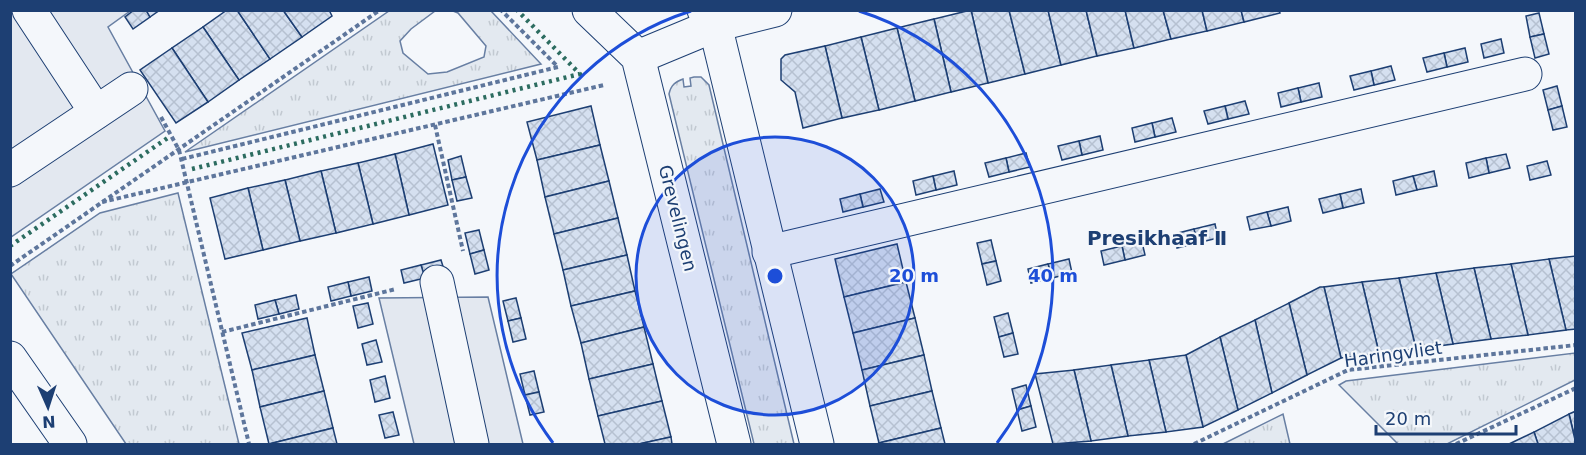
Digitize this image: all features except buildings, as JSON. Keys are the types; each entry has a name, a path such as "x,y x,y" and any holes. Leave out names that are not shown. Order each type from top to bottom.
{"street":[{"path":"29,10 96,112"},
{"path":"589,10 641,66 709,18 775,10"},
{"path":"709,18 817,444"},
{"name":"Grevelingen","path":"641,66 734,444"},
{"path":"770,252 1525,74"},
{"path":"10,170 131,88"},
{"path":"437,282 472,444"},
{"path":"10,358 70,444"}],"path":[{"path":"10,266 380,10"},
{"path":"182,159 558,67 501,10"},
{"path":"102,202 435,124 641,66"},
{"path":"131,88 155,106 182,159 249,444"},
{"path":"222,332 468,274 435,124"},
{"name":"Haringvliet","path":"1194,444 1348,370 1575,345"},
{"path":"1456,444 1575,388"}],"green space":[{"path":"389,11 435,11 411,29 400,41 403,53 428,74 447,72 484,57 486,46 458,13 453,11 491,11 541,64 185,152"},
{"path":"701,77 709,85 794,444 754,444 669,94 674,84 683,79 684,87 691,86 690,78"},
{"path":"178,193 239,444 126,444 11,274 100,213"},
{"path":"1575,353 1575,380 1447,444 1398,444 1339,385 1346,381"},
{"path":"1283,414 1290,444 1223,444"}],"shaded area":[{"path":"11,11 130,11 108,27 165,131 11,237"},
{"path":"488,297 523,444 414,444 379,298"}],"hedge":[{"path":"192,169 580,74 517,10"},
{"path":"10,246 169,137"}],"district":[{"name":"Presikhaaf Ⅱ","path":"1157,238"}]}
